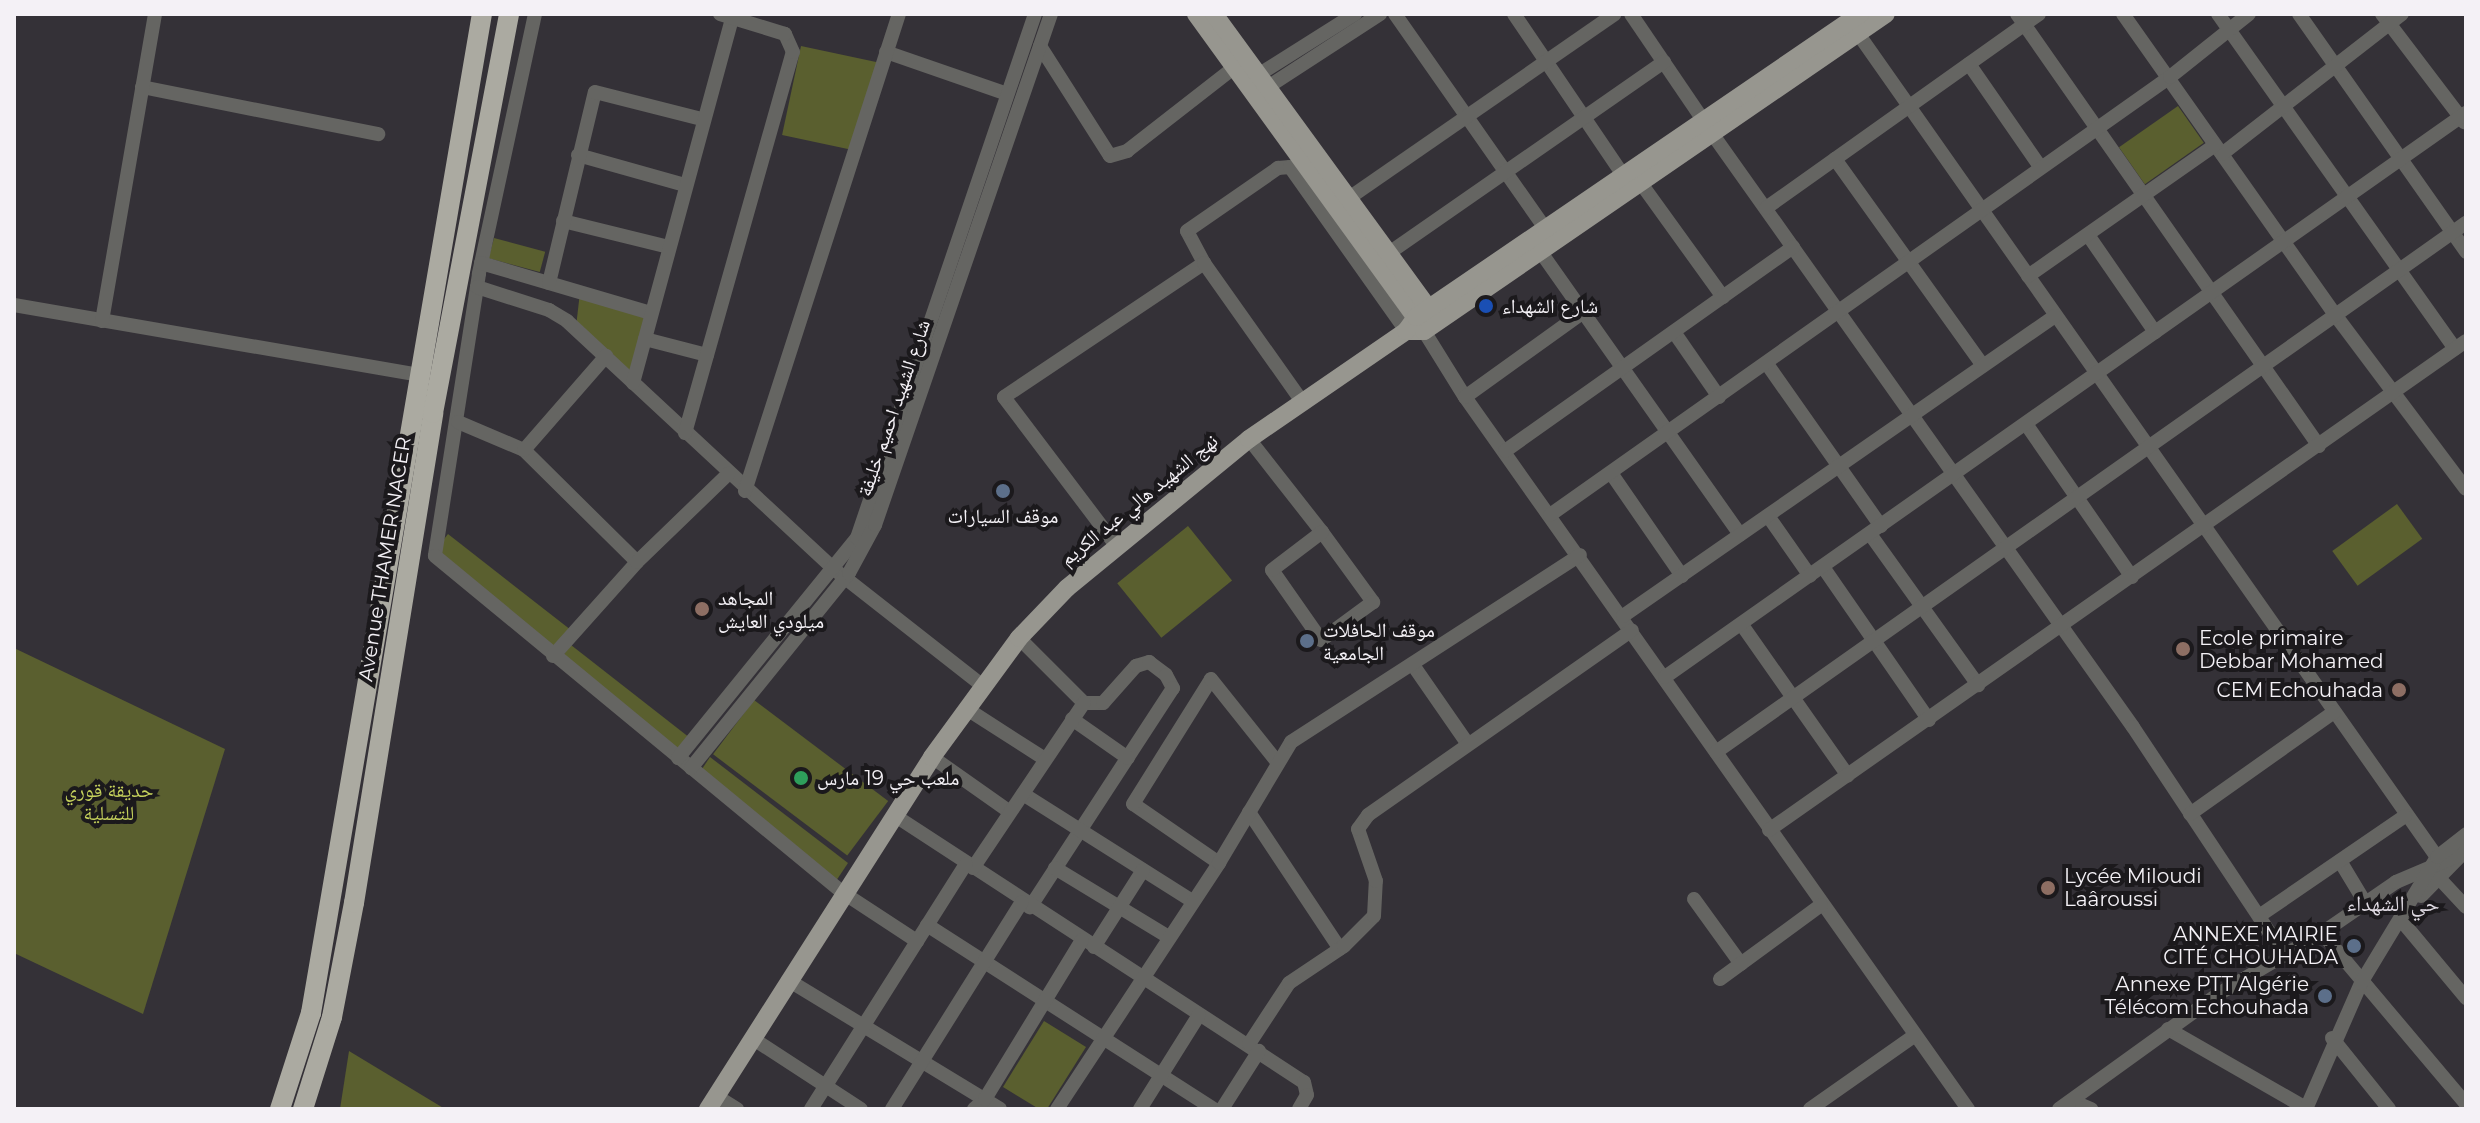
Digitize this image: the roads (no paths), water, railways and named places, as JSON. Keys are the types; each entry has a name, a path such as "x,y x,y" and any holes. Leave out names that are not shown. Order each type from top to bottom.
{"highway":[{"name":"Avenue THAMER NACER","path":"280,1109 311,1013 482,14"},
{"name":"Avenue THAMER NACER","path":"303,1109 332,1017 354,903 433,413 509,14"}],"main road":[{"path":"1196,14 1423,322"},
{"path":"1214,14 1389,253 1423,322"},
{"path":"1423,322 1540,251 1631,179 1860,14"},
{"path":"1707,126 1859,35 1886,14"},
{"path":"1423,322 1545,228 1631,179"},
{"name":"نهج الشهيد هالي عبد الكريم","path":"712,1102 842,892 932,757 1019,638 1115,544 1249,439 1301,400 1423,322"}],"street":[{"path":"102,321 155,14"},
{"path":"535,14 481,263 435,556 842,892 917,941"},
{"path":"745,491 899,14"},
{"name":"شارع الشهيد احميم خليفة","path":"678,758 840,574 862,524 1035,14"},
{"name":"شارع الشهيد احميم خليفة","path":"691,768 875,525 1051,14"},
{"path":"1263,81 1355,14"},
{"path":"1263,81 1380,14"},
{"path":"1395,14 1545,228"},
{"path":"1514,14 1583,117 1723,297"},
{"path":"1349,198 1615,14"},
{"path":"1631,14 1952,476 2061,625 2285,956"},
{"path":"1766,208 1969,64 2021,19 2039,14"},
{"path":"2123,14 2336,316 2466,489"},
{"path":"1769,830 2460,345 2398,271 2218,14"},
{"path":"1550,515 2170,77 2249,14"},
{"path":"2299,14 2466,252"},
{"path":"633,383 726,16 785,34 793,52 685,433"},
{"path":"1665,677 2283,240 2464,118 2391,17 2336,66 2283,106 2143,196 2028,276"},
{"path":"2021,19 2319,446"},
{"path":"1859,35 2206,526 2405,816 2435,867 2466,907"},
{"path":"1040,46 1110,156 1127,151 1235,67"},
{"path":"886,52 1007,94"},
{"path":"1389,253 1504,170 1664,62"},
{"path":"1969,64 2041,168"},
{"path":"142,87 378,134"},
{"path":"549,283 592,96 598,90 702,119"},
{"path":"578,155 685,185"},
{"path":"1835,159 1983,366"},
{"path":"1301,400 1204,263 1187,231 1278,168 1290,167 1423,322 1465,397 1580,555 1821,905 1968,1109"},
{"path":"563,221 669,247"},
{"path":"1716,752 2466,223"},
{"path":"2088,235 2155,332"},
{"path":"1505,451 1793,247"},
{"path":"1540,251 1740,535"},
{"path":"481,263 651,313"},
{"path":"1115,544 1004,397 1204,263"},
{"path":"477,287 558,314 606,356 745,491 840,574 983,686"},
{"path":"14,305 419,375"},
{"path":"1465,397 1582,313"},
{"path":"1623,616 2055,316"},
{"path":"1674,332 1719,397"},
{"path":"645,339 707,355"},
{"path":"524,450 606,356"},
{"path":"1767,364 1839,466 1923,606 1978,685"},
{"path":"458,422 524,450 637,562"},
{"path":"2026,424 2132,577"},
{"path":"1249,439 1322,532 1373,602 1321,640 1272,570 1322,532"},
{"path":"1611,473 1682,576"},
{"path":"553,656 637,562 728,474"},
{"path":"1768,516 1810,576"},
{"path":"1057,1109 1167,936 1219,863 1291,742 1580,555"},
{"path":"1823,567 1929,720"},
{"path":"1742,625 1848,776"},
{"path":"1222,1109 1289,983 1340,949 1374,916 1376,881 1360,838 1361,823 1467,743 1632,630"},
{"path":"892,1109 985,963 1055,868 1172,696 1166,675 1149,662 1136,666 1103,703 1084,703 1019,638"},
{"path":"1413,665 1467,743"},
{"path":"1219,863 1133,804 1211,679 1278,763"},
{"path":"811,1109 927,925 1023,794 1084,703"},
{"path":"967,709 1045,759"},
{"path":"2190,814 2334,712"},
{"path":"1072,719 1128,758"},
{"path":"932,757 1010,812"},
{"path":"1023,794 1192,901"},
{"path":"1249,812 1340,949"},
{"path":"894,815 1026,904 1254,1047 1304,1082 1307,1095 1299,1109"},
{"path":"2259,916 2405,816"},
{"path":"2168,1029 2306,1108 2332,1038 2361,983 2435,867 2466,834"},
{"path":"2065,1105 2168,1029 2366,904 2462,853"},
{"path":"2340,861 2366,904"},
{"path":"1055,868 1167,936"},
{"path":"979,1104 1044,1001 1119,908 1143,870"},
{"path":"1694,899 1741,964"},
{"path":"1720,979 1821,905"},
{"path":"2404,916 2466,998"},
{"path":"927,925 1214,1109"},
{"path":"2322,933 2466,1104"},
{"path":"788,980 922,1061 979,1104 1000,1109"},
{"path":"1140,1109 1199,1015"},
{"path":"1810,1109 1914,1036"},
{"path":"752,1038 861,1109"},
{"path":"2332,1038 2389,1109"},
{"path":"712,1102 737,1109"},
{"path":"2065,1105 2091,1109"}],"place":[{"name":"شارع الشهداء","path":"1486,306"},
{"name":"موقف السيارات","path":"1003,491"},
{"name":"المجاهد ميلودي العايش","path":"702,609"},
{"name":"موقف الحافلات الجامعية","path":"1307,641"},
{"name":"Ecole primaire Debbar Mohamed","path":"2183,649"},
{"name":"CEM Echouhada","path":"2399,690"},
{"name":"ملعب حي 19 مارس","path":"801,778"},
{"name":"Lycée Miloudi Laâroussi","path":"2048,888"},
{"name":"ANNEXE MAIRIE CITÉ CHOUHADA","path":"2354,946"},
{"name":"Annexe PTT Algérie Télécom Echouhada","path":"2325,996"}],"district":[{"name":"حي الشهداء","path":"2393,904"}],"park label":[{"name":"حديقة قوري للتسلية","path":"109,802"}]}
